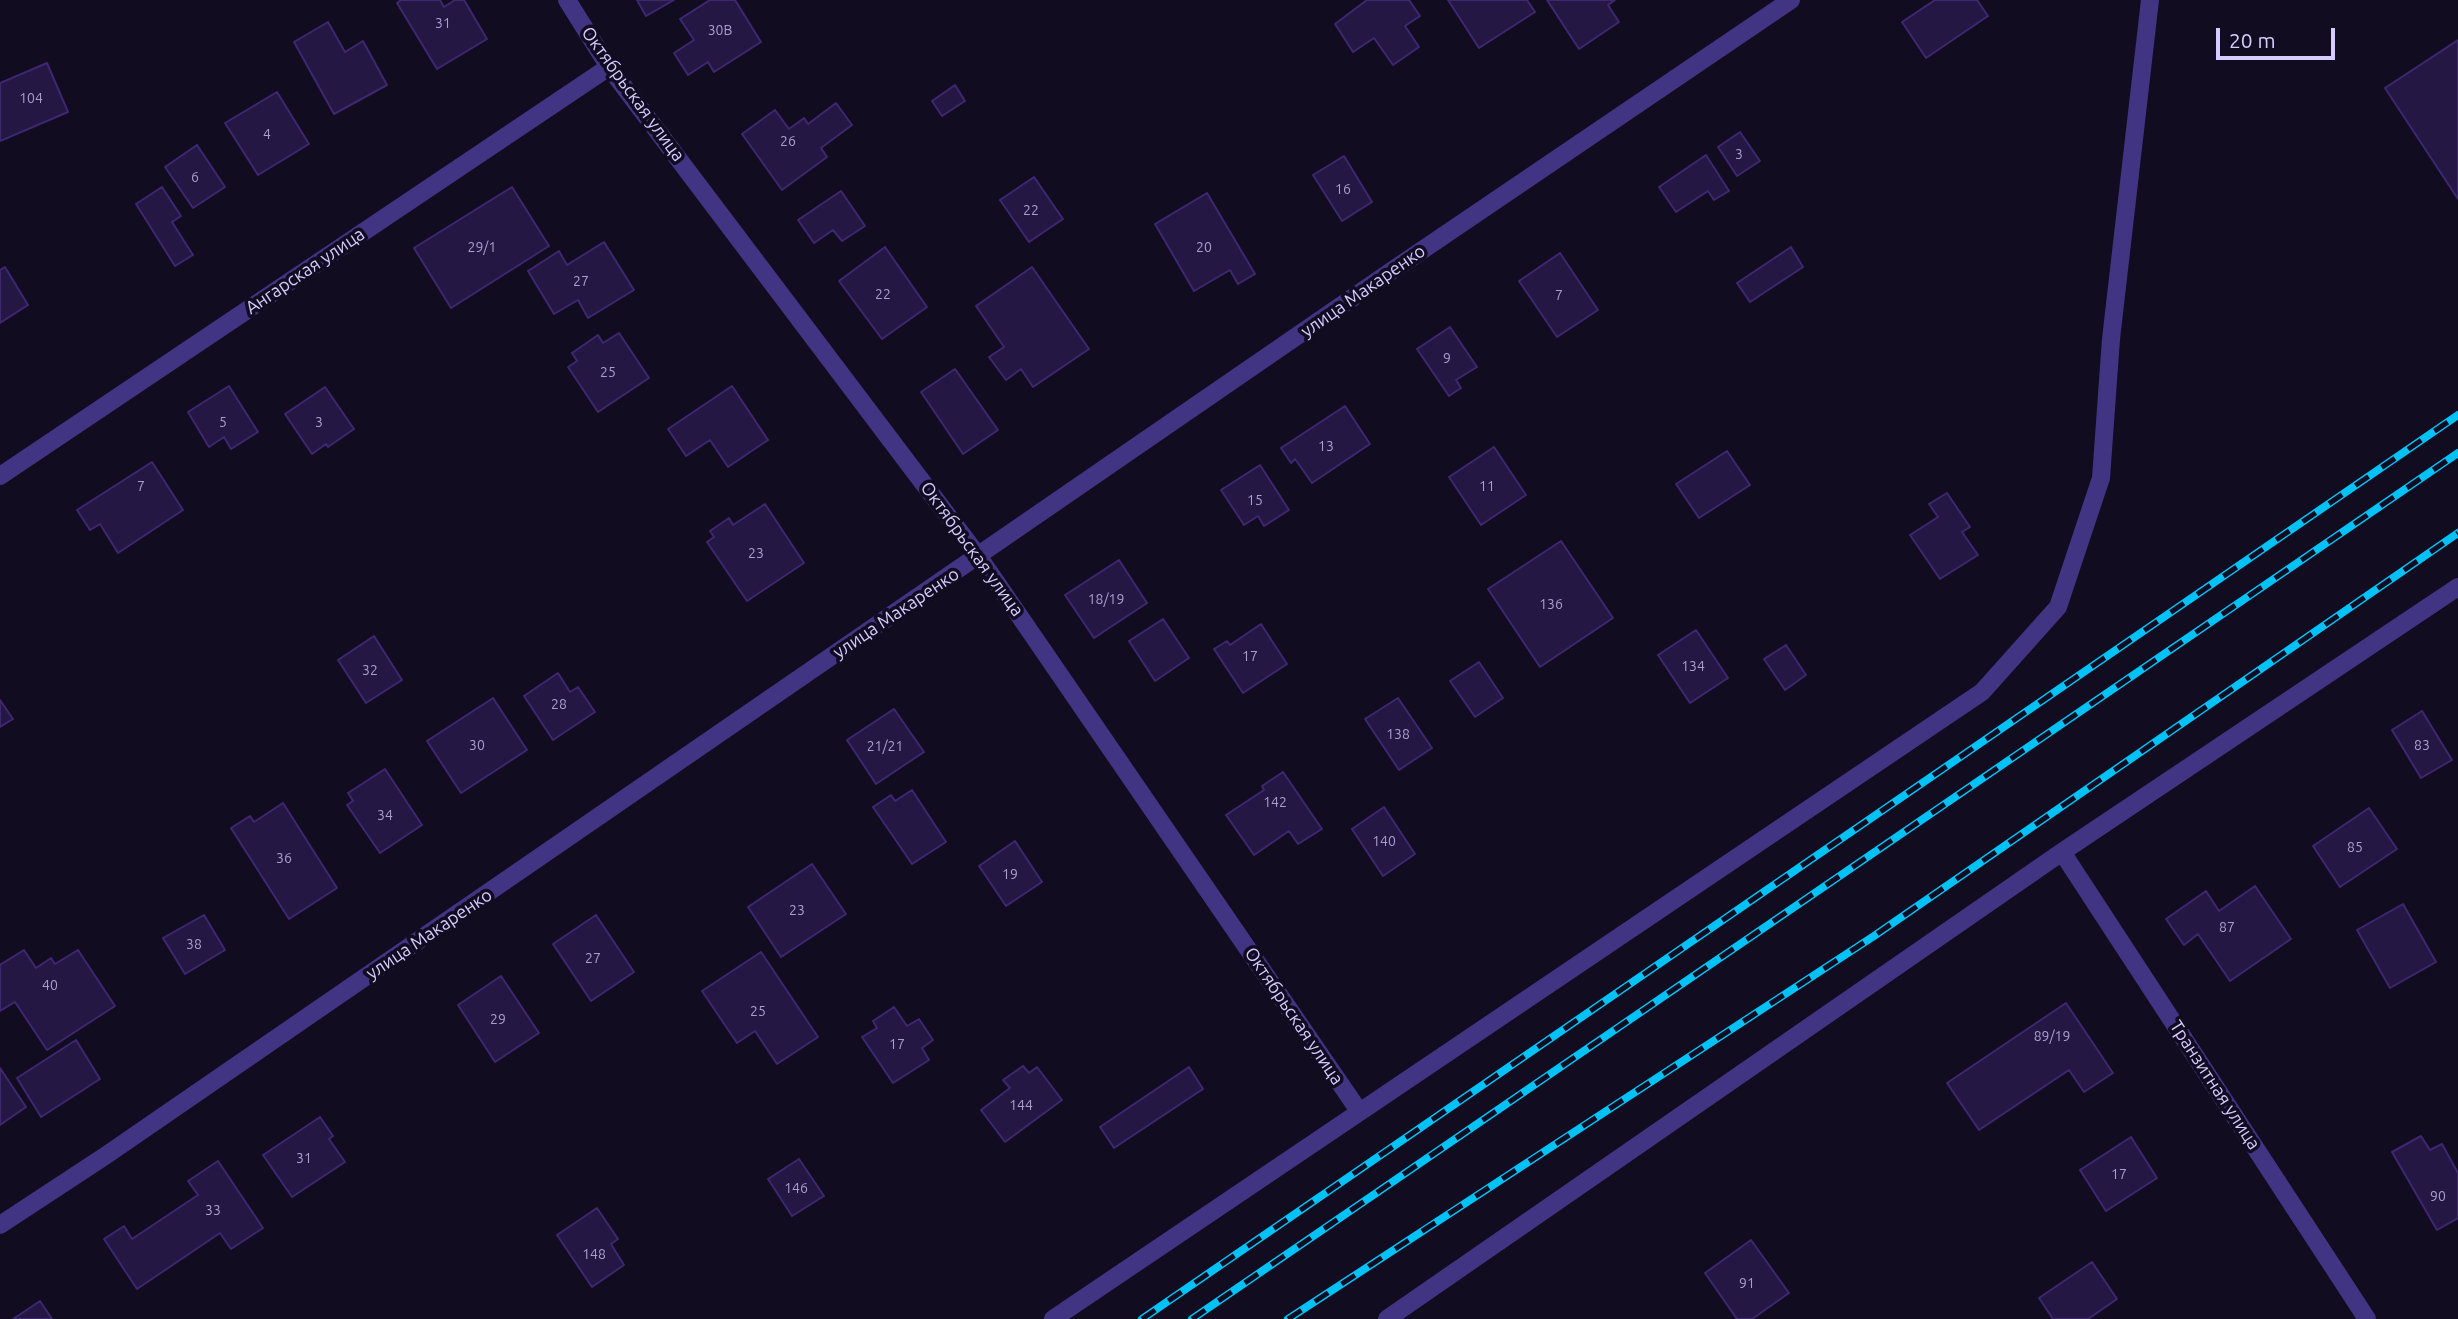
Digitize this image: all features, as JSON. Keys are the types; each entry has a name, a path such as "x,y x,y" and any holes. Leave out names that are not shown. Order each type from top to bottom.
{"street":[{"name":"Октябрьская улица","path":"567,0 609,67 979,556 1359,1111"},
{"name":"улица Макаренко","path":"0,1225 105,1156 1378,280 1791,0"},
{"path":"1053,1319 1982,692 2058,607 2101,478 2111,339 2150,0"},
{"name":"Ангарская улица","path":"0,476 609,67"},
{"path":"1387,1319 2062,852 2458,587"},
{"name":"Транзитная улица","path":"2062,852 2367,1319"}],"building":[{"path":"401,0 440,0 444,7 455,0 464,0 487,39 437,69 397,3"},
{"path":"637,0 674,0 646,16"},
{"path":"710,0 735,0 761,42 714,72 708,62 688,75 674,53 694,40 680,19"},
{"path":"1367,0 1409,0 1420,16 1405,26 1419,47 1393,65 1374,38 1353,52 1335,24"},
{"path":"1448,0 1527,0 1535,12 1479,48"},
{"path":"1547,0 1615,0 1608,5 1619,22 1579,49"},
{"path":"1935,0 1977,0 1988,16 1926,58 1902,22"},
{"path":"328,22 345,52 363,41 387,85 334,114 294,42"},
{"path":"2458,40 2458,199 2385,88"},
{"path":"47,63 68,112 0,141 0,83"},
{"path":"955,85 965,101 942,116 932,101"},
{"path":"277,92 309,144 258,175 225,123"},
{"path":"836,103 852,125 821,148 827,157 782,190 742,134 775,110 789,129 804,118 808,124"},
{"path":"1740,132 1760,161 1737,176 1718,147"},
{"path":"197,145 225,187 193,208 165,167"},
{"path":"1706,155 1729,191 1714,200 1708,191 1676,212 1659,187"},
{"path":"1344,156 1372,202 1342,221 1313,175"},
{"path":"1034,177 1063,219 1029,242 1000,200"},
{"path":"162,187 181,216 172,222 193,255 175,266 136,204"},
{"path":"512,187 549,246 451,308 414,248"},
{"path":"841,191 865,226 842,241 833,230 814,243 798,220"},
{"path":"1207,193 1255,274 1238,284 1230,270 1194,291 1155,224"},
{"path":"604,242 634,290 588,318 578,300 554,314 528,271 559,251 567,265"},
{"path":"885,247 927,307 882,339 839,281"},
{"path":"1791,247 1803,267 1750,302 1737,283"},
{"path":"1560,253 1598,310 1557,337 1519,281"},
{"path":"5,267 28,305 0,323 0,270"},
{"path":"1032,267 1089,349 1033,387 1021,369 1006,380 989,357 1004,347 976,306"},
{"path":"1450,327 1477,367 1456,380 1461,388 1449,396 1417,349"},
{"path":"619,333 649,378 598,412 568,367 577,361 572,353 598,335 603,343"},
{"path":"955,369 998,430 963,454 921,392"},
{"path":"229,386 258,432 231,449 224,437 209,447 188,412"},
{"path":"732,386 768,440 728,467 710,440 686,456 668,429"},
{"path":"325,387 354,429 328,447 326,444 312,454 285,414"},
{"path":"1345,406 1370,444 1312,483 1295,459 1291,463 1281,448"},
{"path":"1494,447 1526,495 1481,525 1449,477"},
{"path":"1727,451 1750,485 1699,518 1676,484"},
{"path":"152,462 183,510 118,553 100,524 90,530 77,510"},
{"path":"1260,465 1289,510 1264,526 1258,516 1244,525 1221,490"},
{"path":"1947,493 1970,527 1962,532 1978,555 1940,579 1910,535 1938,517 1929,504"},
{"path":"765,504 804,563 747,601 707,542 714,537 710,531 729,518 733,525"},
{"path":"1561,541 1613,618 1540,667 1488,589"},
{"path":"1119,560 1147,603 1094,638 1065,595"},
{"path":"1163,619 1189,658 1155,681 1129,641"},
{"path":"1261,624 1287,664 1243,693 1214,649 1227,641 1230,645"},
{"path":"1696,630 1728,678 1690,703 1658,655"},
{"path":"374,636 402,680 366,703 338,660"},
{"path":"1786,645 1806,675 1785,690 1764,659"},
{"path":"1479,662 1503,698 1475,717 1450,681"},
{"path":"558,673 570,692 578,687 595,712 553,740 524,696"},
{"path":"493,698 527,750 461,793 427,741"},
{"path":"1398,698 1432,748 1399,770 1365,719"},
{"path":"0,700 13,719 0,727"},
{"path":"894,709 924,752 876,784 847,740"},
{"path":"2422,711 2452,760 2421,778 2392,730"},
{"path":"385,769 422,825 380,853 347,805 353,801 348,793"},
{"path":"1283,772 1322,829 1298,844 1289,831 1254,855 1226,815 1264,790 1262,786"},
{"path":"912,790 946,842 912,864 873,807 891,795 895,801"},
{"path":"283,803 337,888 289,919 231,828 250,816 254,822"},
{"path":"1384,807 1415,854 1383,876 1352,829"},
{"path":"2369,808 2397,849 2340,887 2313,846"},
{"path":"1015,841 1042,882 1006,906 979,866"},
{"path":"812,864 846,914 781,957 748,907"},
{"path":"2255,886 2291,939 2230,981 2198,934 2184,945 2166,919 2206,891 2219,911"},
{"path":"2403,904 2436,962 2390,988 2357,930"},
{"path":"204,915 225,950 185,974 163,938"},
{"path":"596,915 634,972 591,1001 553,944"},
{"path":"24,950 36,968 51,958 55,964 78,950 115,1006 47,1050 15,1002 0,1011 0,965"},
{"path":"761,952 818,1037 777,1064 755,1031 737,1043 702,991"},
{"path":"501,976 539,1033 495,1062 458,1005"},
{"path":"2066,1003 2113,1073 2084,1092 2069,1070 1979,1130 1947,1083"},
{"path":"894,1007 907,1026 919,1019 933,1040 922,1048 929,1060 893,1083 862,1037 877,1028 873,1021"},
{"path":"76,1040 100,1079 41,1117 17,1078"},
{"path":"1023,1066 1029,1073 1037,1067 1062,1100 1005,1142 981,1110 1010,1088 1003,1080"},
{"path":"1189,1067 1203,1089 1114,1148 1100,1127"},
{"path":"0,1068 26,1107 0,1125"},
{"path":"320,1117 333,1136 329,1139 345,1162 292,1197 263,1155"},
{"path":"2421,1136 2430,1150 2442,1144 2458,1173 2458,1218 2437,1230 2392,1152"},
{"path":"2131,1137 2157,1178 2106,1211 2080,1170"},
{"path":"799,1159 824,1196 792,1216 768,1179"},
{"path":"218,1161 263,1228 231,1249 220,1233 137,1289 104,1239 124,1226 132,1239 198,1195 188,1181"},
{"path":"597,1208 618,1239 611,1244 624,1265 592,1287 557,1235"},
{"path":"1751,1240 1789,1293 1752,1319 1737,1319 1705,1273"},
{"path":"2092,1262 2117,1299 2088,1319 2053,1319 2039,1298"},
{"path":"40,1301 52,1319 13,1319"}],"railway":[{"path":"1142,1319 2458,415"},
{"path":"1192,1319 2458,453"},
{"path":"1288,1319 1874,936 2458,533"}]}
